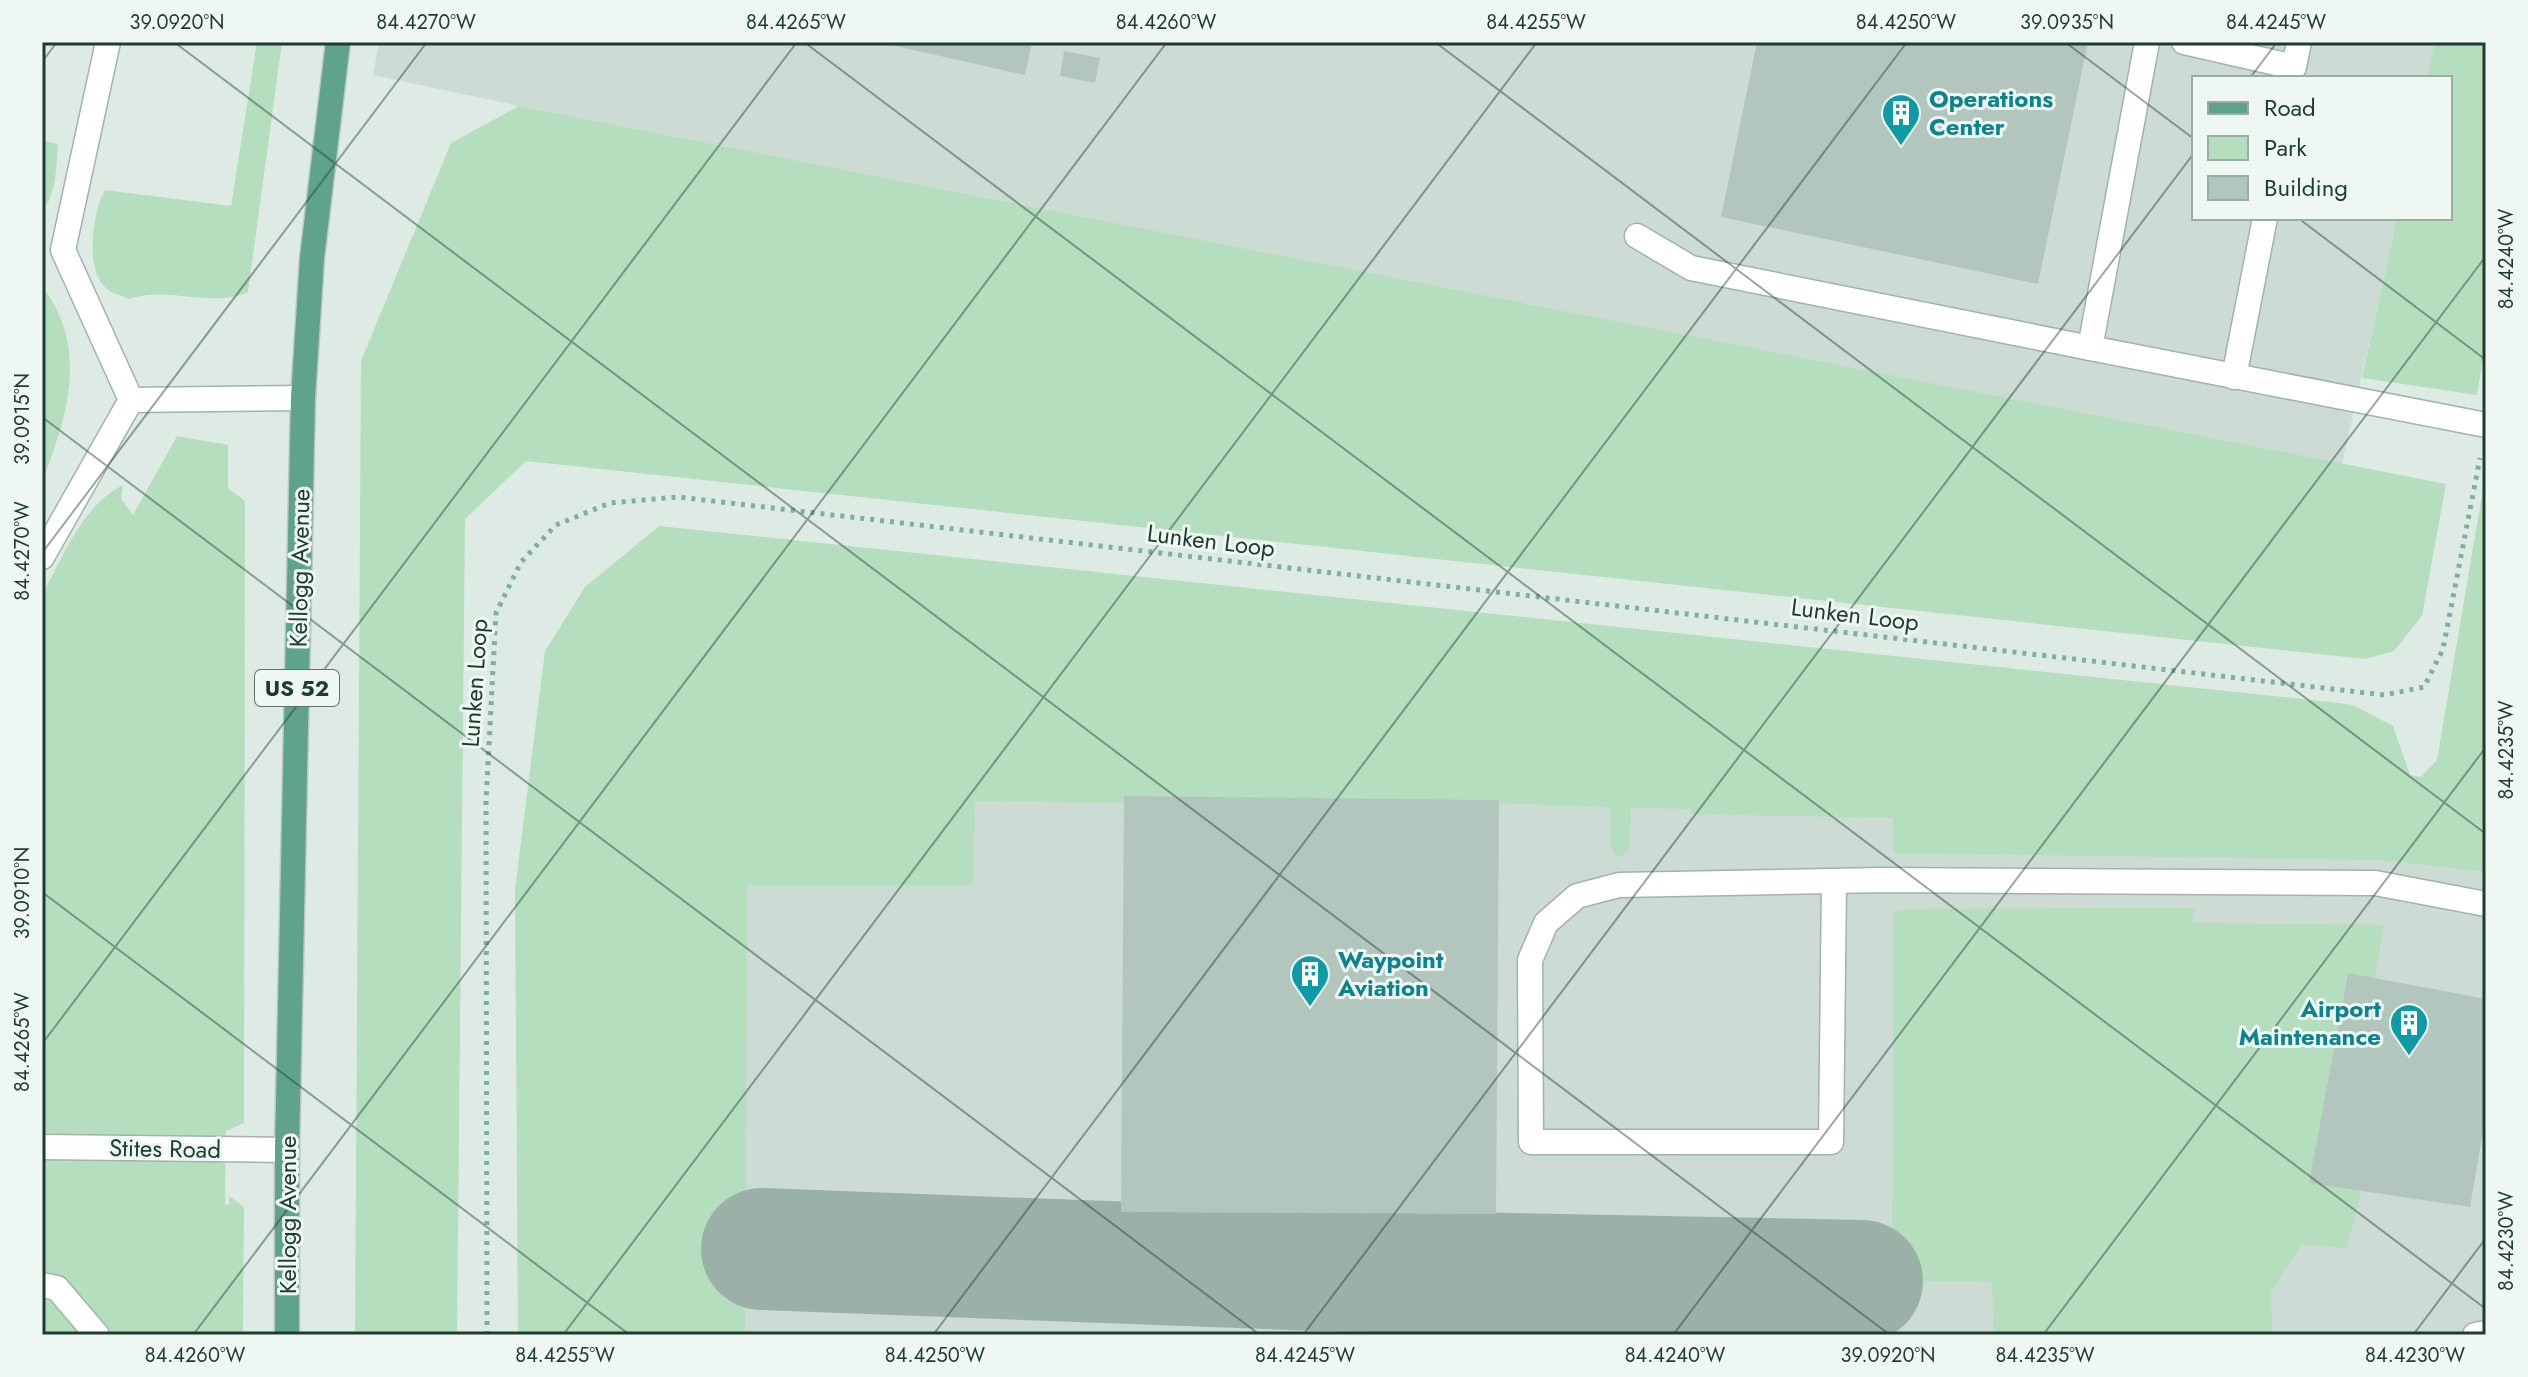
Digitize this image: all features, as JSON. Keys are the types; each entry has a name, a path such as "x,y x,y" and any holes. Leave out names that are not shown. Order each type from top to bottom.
{"main road":[{"name":"Kellogg Avenue","path":"287,1335 287,1150 303,398 312,258 338,42"}],"lane":[{"path":"108,42 53,248 131,400"},
{"path":"2090,348 2147,42"},
{"path":"2184,42 2293,72 2299,42"},
{"path":"2234,377 2265,220"},
{"path":"1637,236 1691,268 2234,377 2485,434"},
{"path":"131,400 303,398"},
{"path":"42,557 131,400"},
{"path":"1834,881 1831,1142 1531,1142 1530,960 1546,923 1577,896 1619,885 1834,881 2375,883 2486,904"},
{"name":"Stites Road","path":"42,1147 287,1150"},
{"path":"42,1285 57,1288 97,1335"},
{"path":"2475,1335 2486,1333"}],"path":[{"name":"Lunken Loop","path":"487,1335 486,801 496,613 521,562 556,525 610,503 678,497 2384,695 2424,687 2443,649 2485,434"}],"shaded area":[{"path":"379,42 2435,42 2427,76 2192,76 2192,220 2397,220 2342,464 373,75"},
{"path":"704,740 2486,821 2486,1335 701,1335"}],"green space":[{"path":"257,42 282,42 248,292 219,298 159,294 129,299 106,288 99,279 93,254 94,226 105,190 231,206"},
{"path":"2435,42 2486,42 2486,340 2477,395 2362,378 2397,220 2452,220 2452,76 2427,76"},
{"path":"519,106 2446,484 2422,616 2394,651 2365,659 526,461 465,519 457,1335 355,1335 361,361 451,143"},
{"path":"42,140 58,144 53,188 42,212"},
{"path":"42,286 57,310 66,334 70,358 66,408 42,482"},
{"path":"177,436 228,445 228,488 245,501 244,1123 226,1131 225,1204 229,1205 229,1196 244,1207 243,1335 42,1335 42,595 75,533 96,505 123,485 121,499 133,515"},
{"path":"2486,471 2486,872 2382,860 1894,853 1893,818 1692,814 1691,809 1631,808 1629,848 1623,856 1616,855 1610,847 1610,807 1499,803 1498,800 1125,796 1124,803 975,801 973,885 747,885 745,1335 518,1335 515,890 545,651 585,587 659,526 2353,705 2393,726 2410,775 2421,777 2437,760"},
{"path":"2194,908 2193,923 2384,925 2375,979 2347,974 2310,1182 2361,1191 2347,1248 2301,1245 2271,1292 2272,1335 1994,1335 1992,1282 1892,1281 1894,912 1905,909"}],"building":[{"path":"878,42 1032,42 1025,75"},
{"name":"Operations Center","path":"1757,42 2088,42 2038,284 1721,217"},
{"path":"1064,51 1100,58 1095,83 1060,76"},
{"name":"Waypoint Aviation","path":"1124,796 1499,800 1496,1214 1121,1212"},
{"name":"Airport Maintenance","path":"2348,973 2486,999 2486,1114 2470,1207 2309,1183"}],"taxiway":[{"path":"762,1249 1317,1270 1862,1281"}],"place":[{"name":"Operations Center","path":"1901,147"},
{"name":"Waypoint Aviation","path":"1310,1008"},
{"name":"Airport Maintenance","path":"2409,1057"}]}
